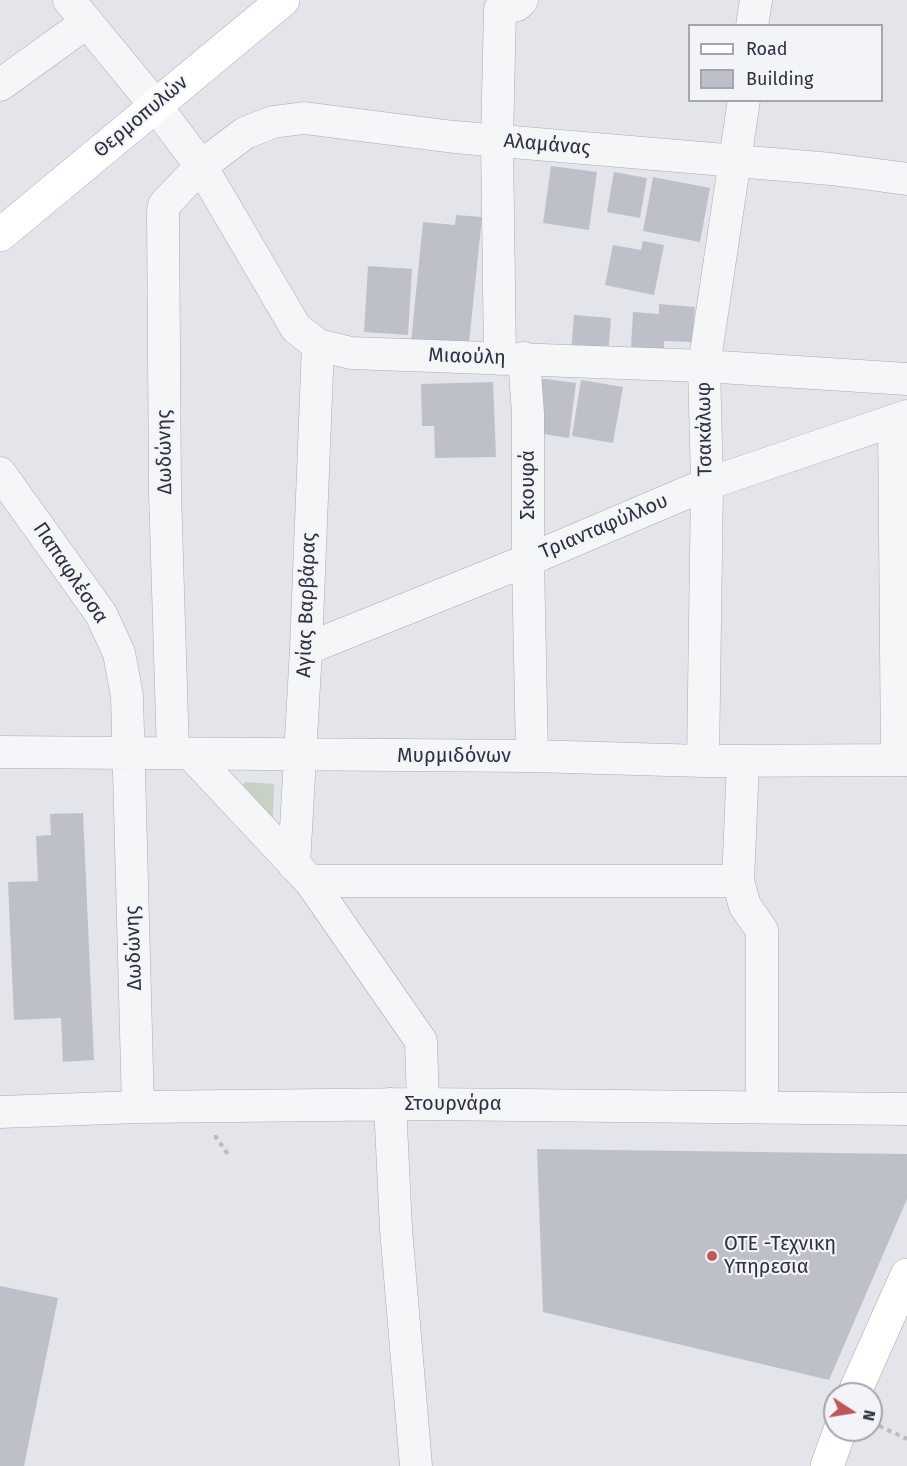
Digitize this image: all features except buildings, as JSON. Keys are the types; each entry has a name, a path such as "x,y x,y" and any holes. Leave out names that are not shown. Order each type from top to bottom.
{"main road":[{"name":"Θερμοπυλών","path":"0,235 283,0"},
{"path":"860,1382 907,1275"},
{"path":"827,1466 836,1442"}],"street":[{"path":"752,24 756,0"},
{"name":"Σκουφά","path":"502,3 497,141 512,359 528,414 532,756"},
{"name":"Μιαούλη","path":"78,11 156,105 201,166 296,328 318,345 351,353 704,366 907,379"},
{"path":"0,85 78,11"},
{"name":"Τσακάλωφ","path":"703,761 707,484 704,366 744,102"},
{"name":"Αλαμάνας","path":"201,166 244,133 273,122 304,118 497,141 736,161 906,171"},
{"name":"Δωδώνης","path":"182,754 165,492 163,212 164,205 201,166"},
{"name":"Αγίας Βαρβάρας","path":"302,873 300,754 318,345"},
{"path":"900,418 902,760"},
{"name":"Τριανταφύλλου","path":"306,650 707,484 900,418"},
{"name":"Παπαφλέσσα","path":"0,473 101,614 119,654 127,696 129,753"},
{"name":"Μυρμιδόνων","path":"0,752 532,756 743,762 902,760"},
{"name":"Δωδώνης","path":"129,753 138,1107"},
{"path":"182,754 302,873 421,1041 423,1104"},
{"path":"743,762 738,882 745,906 762,930 762,1107"},
{"path":"302,873 738,882"},
{"path":"390,1104 396,1229 416,1466"},
{"name":"Στουρνάρα","path":"0,1112 138,1107 390,1104 907,1109"}],"path":[{"path":"883,1428 907,1439"}],"shaded area":[{"path":"245,782 274,784 273,817 270,819 243,785"}],"place":[{"name":"ΟΤΕ -Τεχνικη Υπηρεσια","path":"712,1256"}]}
